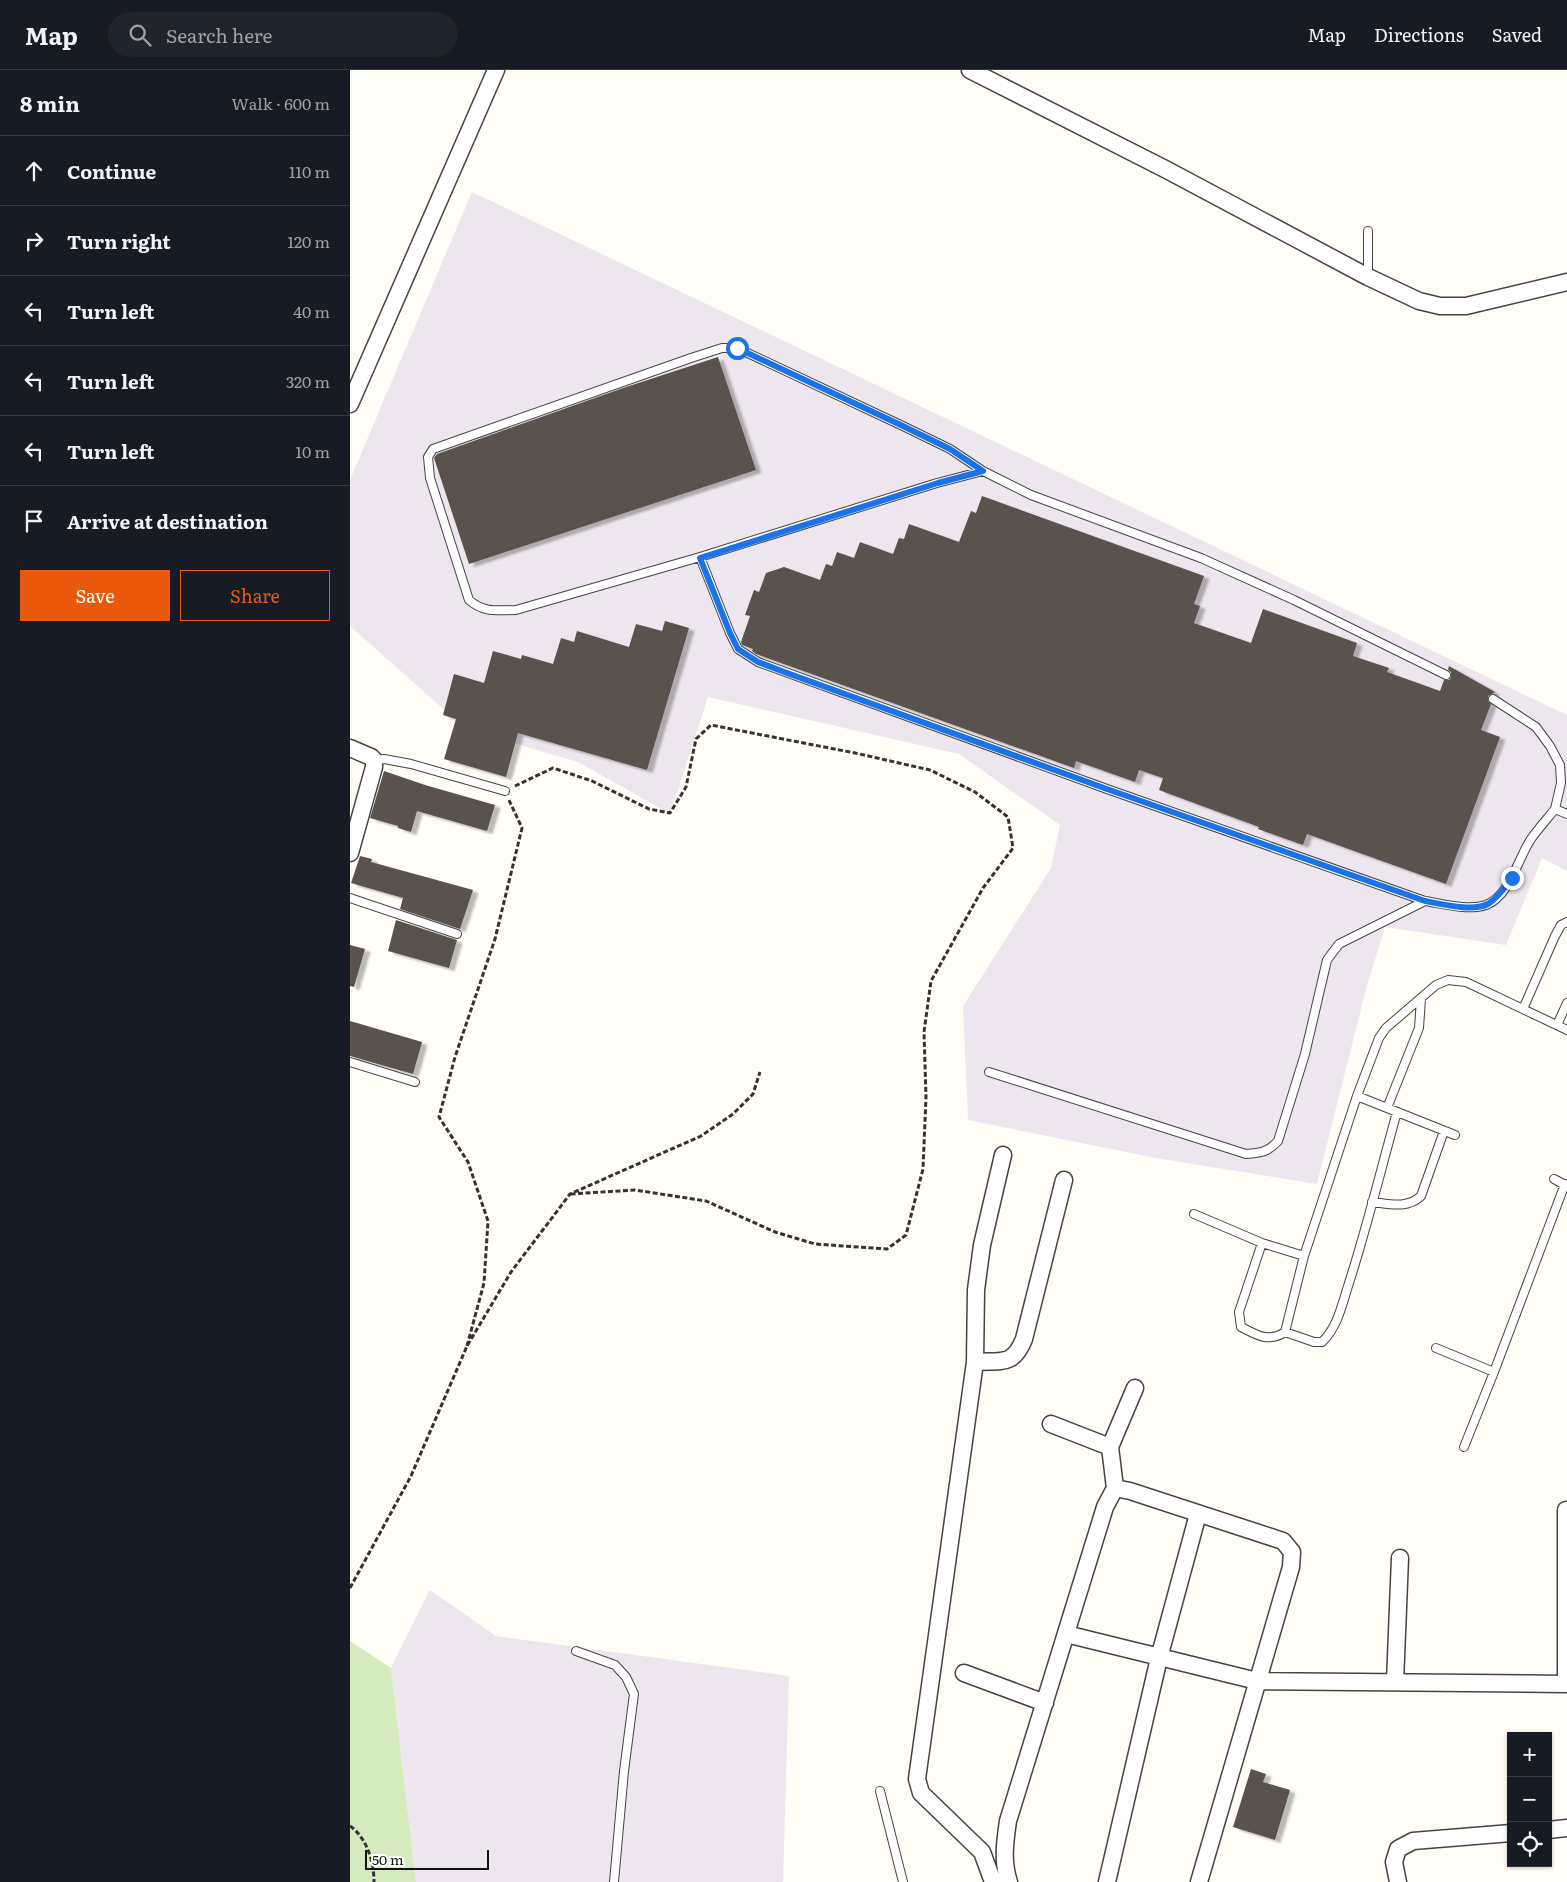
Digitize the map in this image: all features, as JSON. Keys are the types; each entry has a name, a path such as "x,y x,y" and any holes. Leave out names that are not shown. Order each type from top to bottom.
{"street":[{"path":"350,404 496,70"},
{"path":"970,70 1167,170 1368,277 1419,301 1440,306 1466,306 1567,282"},
{"path":"350,748 374,760 374,767 350,853"},
{"path":"993,1882 982,1852 921,1793 917,1779 975,1362 976,1290 982,1244 1003,1155"},
{"path":"975,1362 1010,1360 1019,1353 1064,1180"},
{"path":"1009,1882 1005,1871 1004,1849 1008,1821 1105,1507 1115,1488 1110,1447 1135,1388"},
{"path":"1050,1424 1110,1447"},
{"path":"1115,1488 1130,1491 1283,1542 1292,1552 1292,1567 1199,1882"},
{"path":"1066,1634 1257,1681 1566,1684 1566,1510"},
{"path":"1107,1882 1159,1658 1198,1514"},
{"path":"1395,1682 1400,1558"},
{"path":"964,1673 1045,1703"},
{"path":"1552,1830 1567,1828"},
{"path":"1398,1882 1394,1862 1398,1848 1413,1841 1507,1833"}],"lane":[{"path":"1368,231 1368,277"},
{"path":"983,471 938,483 700,558 516,610 492,611 478,608 469,600 430,478 428,457 433,449 691,358 722,348 737,348 950,449 983,471 1031,495 1218,566 1294,600 1446,676"},
{"path":"700,558 738,649 758,662 1098,786 1425,901 1467,907 1487,905 1499,895 1512,878 1530,841 1555,809 1561,783 1560,765 1550,746 1536,727 1493,699"},
{"path":"374,760 384,759 411,764 505,791"},
{"path":"1555,809 1567,814"},
{"path":"350,898 457,934"},
{"path":"989,1072 1246,1154 1270,1150 1278,1141 1297,1080 1327,960 1339,944 1425,901"},
{"path":"1523,1009 1555,936 1562,925 1567,922"},
{"path":"1262,1243 1239,1312 1240,1327 1262,1338 1278,1336 1285,1332 1304,1256 1357,1096 1379,1038 1386,1028 1421,1000 1436,985 1448,980 1466,982 1567,1030"},
{"path":"1387,1108 1419,1028 1421,1000"},
{"path":"1557,1025 1567,1003"},
{"path":"350,1062 415,1082"},
{"path":"1357,1096 1455,1135"},
{"path":"1285,1332 1314,1342 1322,1342 1331,1334 1355,1263 1397,1112"},
{"path":"1372,1202 1403,1205 1415,1202 1421,1196 1444,1131"},
{"path":"1464,1447 1566,1185 1554,1180"},
{"path":"1194,1214 1262,1243 1304,1256"},
{"path":"1436,1348 1494,1372"},
{"path":"576,1651 615,1666 626,1677 634,1694 624,1772 614,1882"},
{"path":"880,1791 903,1882"}],"path":[{"path":"467,1346 484,1283 488,1221 468,1162 439,1117 455,1057 495,939 522,828 505,791 553,768 592,781 648,809 670,813 686,787 696,739 711,725 798,741 930,770 975,792 1008,817 1013,848 983,888 931,981 924,1032 926,1097 922,1168 906,1235 887,1249 815,1244 775,1232 706,1200 635,1190 570,1194"},
{"path":"350,1588 411,1476 467,1346 511,1272 570,1194 700,1136 733,1114 753,1094 760,1072"},
{"path":"350,1826 359,1833 374,1867 374,1882"}],"shaded area":[{"path":"472,192 1567,715 1567,871 1542,858 1506,945 1385,927 1366,989 1317,1184 1156,1158 968,1120 963,1006 1051,868 1060,825 959,754 708,697 670,814 578,762 466,729 350,626 350,480"},
{"path":"430,1590 496,1636 789,1676 783,1882 416,1882 391,1668"}],"green space":[{"path":"350,1641 391,1668 416,1882 350,1882"}],"building":[{"path":"718,357 756,470 469,564 434,458 437,454 623,388"},
{"path":"982,496 1204,576 1194,604 1200,606 1194,623 1251,643 1263,609 1357,643 1353,656 1389,668 1387,672 1440,691 1444,680 1449,680 1451,677 1451,672 1448,670 1449,666 1495,692 1488,696 1488,701 1491,704 1481,730 1500,737 1446,884 1307,834 1303,845 1258,829 1259,827 1159,790 1163,778 1139,770 1135,782 1076,761 1074,768 756,654 752,651 753,649 742,645 741,642 750,616 745,615 754,590 759,592 766,573 784,567 820,580 826,564 832,566 837,552 854,558 860,542 893,554 899,538 904,539 909,524 959,542 971,511 976,513"},
{"path":"665,621 689,628 647,770 518,733 506,777 444,759 456,719 443,715 454,674 484,683 493,651 521,659 522,655 553,664 561,638 574,642 577,631 629,647 636,624 662,631"},
{"path":"384,771 495,805 487,831 417,811 411,832 370,818"},
{"path":"360,856 372,859 371,862 473,890 460,929 400,909 403,898 351,883"},
{"path":"396,920 457,940 449,968 388,951"},
{"path":"350,945 365,949 354,987 350,986"},
{"path":"350,1021 422,1042 413,1074 350,1056"},
{"path":"1251,1769 1266,1774 1263,1782 1290,1790 1275,1840 1233,1827"}],"route":[{"path":"737,348 950,449 983,471 938,483 700,558 738,649 758,662 787,673 1107,789 1425,901 1467,907 1487,905 1499,895 1512,878"}]}
